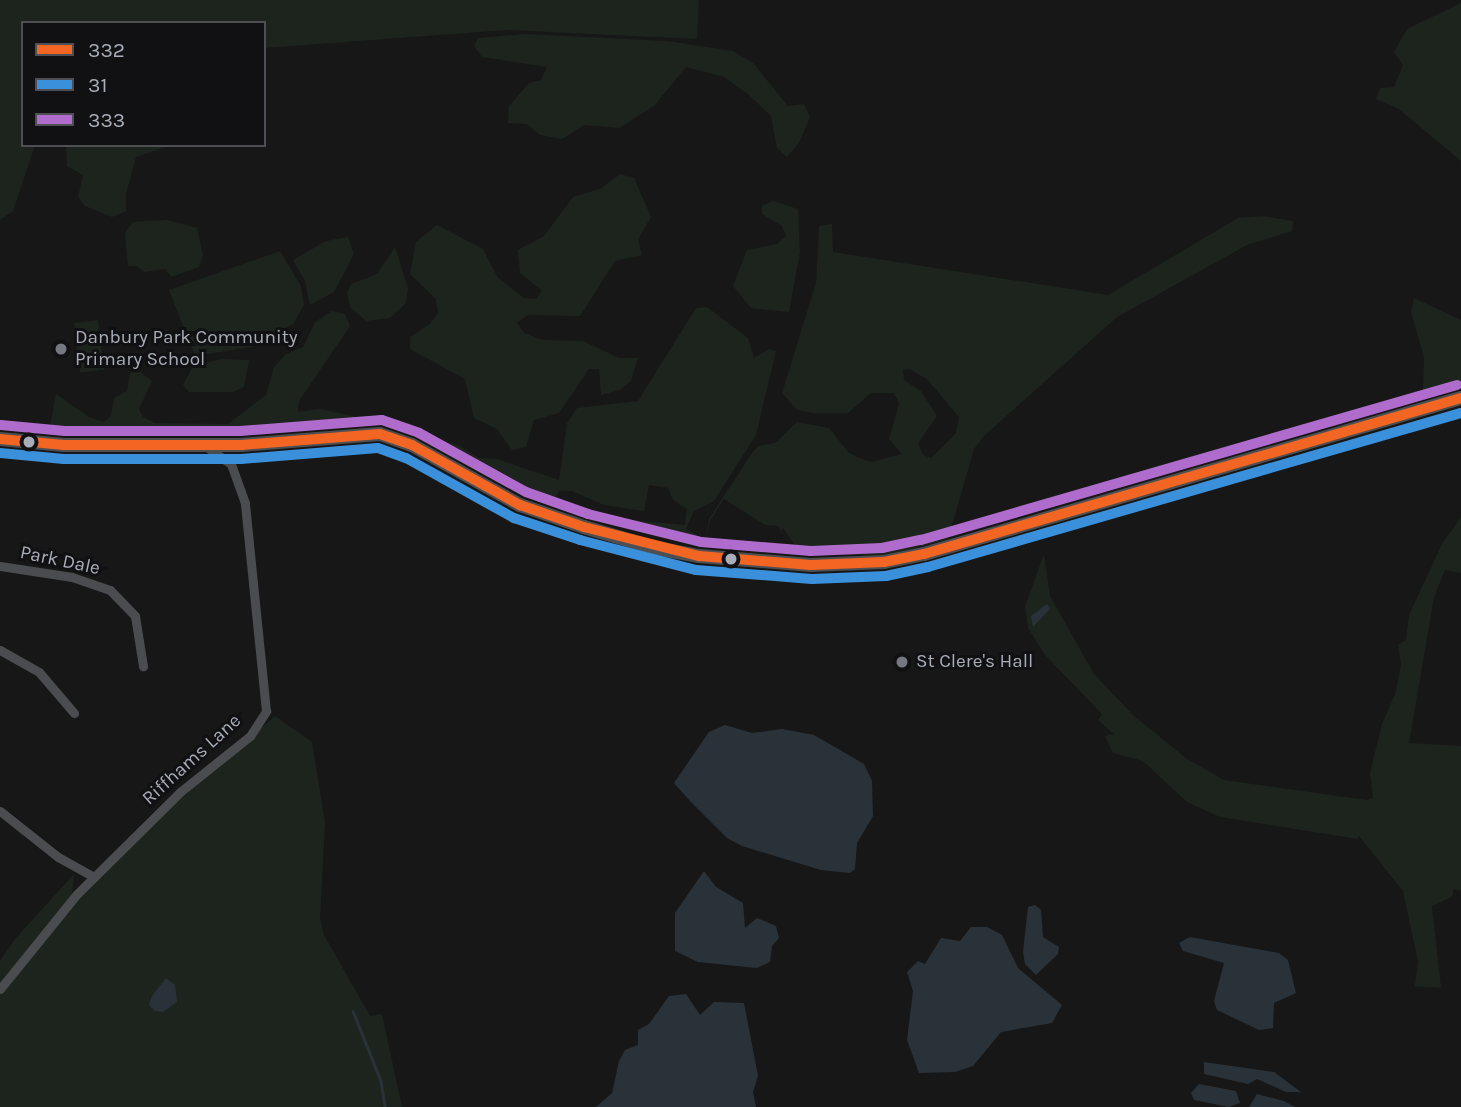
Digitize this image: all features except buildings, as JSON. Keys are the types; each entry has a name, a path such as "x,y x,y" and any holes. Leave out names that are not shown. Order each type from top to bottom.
{"main road":[{"path":"0,439 64,445 241,445 380,434 412,445 520,505 655,548 759,562 884,562 967,542 1461,398"}],"street":[{"path":"205,445 231,464 241,445"},
{"name":"Riffhams Lane","path":"0,989 77,894 180,792 250,736 266,711 245,503 231,464"},
{"name":"Park Dale","path":"0,566 72,577 110,590 135,616 143,666"},
{"path":"0,650 39,672 74,713"},
{"path":"0,811 58,857 94,877"},
{"path":"77,894 82,869"}],"shaded area":[{"path":"0,0 699,0 697,39 506,30 266,48 266,21 21,21 21,147 34,147 13,211 0,220"},
{"path":"1461,3 1461,161 1399,109 1376,99 1380,88 1394,87 1403,65 1394,52 1407,29"},
{"path":"524,34 667,41 733,51 753,63 788,106 804,104 810,117 799,143 787,157 777,148 771,116 749,95 724,77 686,67 654,106 619,128 584,125 562,139 540,135 527,124 508,123 509,106 529,83 541,80 547,67 482,57 474,46 478,38"},
{"path":"66,147 166,147 136,157 126,194 126,211 112,217 85,206 78,197 83,175 67,166"},
{"path":"620,174 634,178 651,217 638,239 642,255 615,261 580,316 528,315 517,323 524,333 543,340 583,341 619,358 638,358 631,381 620,390 601,395 599,369 589,369 559,413 534,420 526,447 512,450 497,429 474,418 465,379 410,349 410,337 430,324 438,313 436,299 410,274 416,242 437,225 483,249 498,278 524,298 536,299 542,291 520,273 518,250 544,236 573,197 600,189"},
{"path":"773,201 798,209 800,252 789,312 751,308 733,286 747,250 777,244 786,236 782,226 762,214 762,206"},
{"path":"1263,216 1293,221 1292,231 1247,245 1117,317 984,436 974,449 948,539 890,555 801,554 783,528 780,532 779,526 765,525 724,499 710,521 706,540 726,548 705,545 709,519 752,453 758,446 775,443 797,422 829,428 849,453 871,462 902,454 889,439 899,404 894,393 871,393 848,413 813,413 797,410 782,393 816,283 819,226 832,224 833,252 1108,295 1238,218","holes":["909,369 927,379 959,417 956,433 931,458 923,455 918,443 937,416 921,391 904,380 903,370"]},
{"path":"167,220 197,228 203,255 199,267 171,277 165,269 144,272 137,266 128,266 125,233 133,222"},
{"path":"348,237 354,254 334,292 310,305 305,281 293,260 326,241"},
{"path":"395,247 408,288 406,303 390,318 366,321 350,307 347,293 351,284 377,274"},
{"path":"280,251 301,286 304,305 293,324 251,347 195,356 169,290"},
{"path":"1414,298 1461,320 1461,388 1432,395 1423,389 1424,357 1411,312"},
{"path":"707,307 748,338 754,358 769,349 776,351 756,435 714,501 694,511 686,529 697,535 689,540 576,513 393,426 360,422 210,436 49,432 56,394 89,417 104,422 111,416 114,398 127,391 130,373 140,372 152,381 139,409 143,417 155,423 228,424 266,395 274,367 286,354 303,347 315,322 332,311 345,314 350,326 299,401 298,412 320,409 412,429 460,446 479,458 497,459 559,480 567,423 577,408 638,401 696,308","holes":["649,485 668,488 673,500 687,509 685,525 610,518 556,497 559,491 572,491 604,505 644,511"]},
{"path":"98,320 104,370 80,373 74,323"},
{"path":"222,359 249,360 244,387 233,392 189,392 183,385 193,366"},
{"path":"1461,517 1461,573 1445,570 1434,597 1409,743 1461,746 1461,891 1454,889 1452,897 1432,906 1441,988 1415,986 1418,961 1403,891 1359,836 1358,839 1220,817 1187,802 1143,761 1113,753 1105,736 1114,734 1098,720 1102,714 1045,655 1028,628 1025,606 1044,554 1050,596 1094,674 1133,715 1187,759 1224,780 1367,800 1373,798 1370,773 1382,724 1396,692 1401,664 1398,645 1406,640 1409,615 1442,544"},
{"path":"1047,604 1050,609 1033,627 1031,616"},
{"path":"275,716 312,742 325,823 320,918 324,935 370,1016 382,1014 402,1107 0,1107 0,961 15,939 74,874 72,894"},
{"path":"725,725 752,733 782,729 814,735 864,764 872,781 873,816 857,843 855,869 850,873 821,870 742,846 727,838 690,801 674,783 709,732"},
{"path":"704,871 716,887 743,903 745,928 757,918 776,926 779,938 772,946 770,962 757,968 698,962 675,951 675,913"},
{"path":"1035,905 1041,910 1043,937 1059,947 1058,954 1036,975 1025,964 1023,952 1028,907"},
{"path":"971,927 987,927 1002,935 1018,968 1062,1005 1052,1023 1001,1032 973,1066 955,1072 919,1073 907,1040 913,991 907,972 918,961 925,964 941,938 960,941"},
{"path":"1190,937 1279,953 1288,960 1296,993 1274,1003 1273,1028 1259,1030 1217,1010 1214,1001 1224,963 1183,951 1179,943"},
{"path":"166,978 175,985 177,1002 163,1012 155,1011 149,1005 152,996"},
{"path":"686,994 700,1015 714,1002 744,1003 758,1076 753,1092 756,1107 596,1107 612,1093 619,1061 625,1050 638,1045 638,1030 649,1024 669,996"},
{"path":"1204,1062 1274,1072 1301,1092 1286,1092 1257,1079 1248,1084 1204,1074"},
{"path":"1199,1084 1236,1091 1240,1103 1229,1107 1194,1100 1191,1093"},
{"path":"1257,1094 1284,1101 1295,1107 1249,1107"}],"waterway":[{"path":"353,1011 381,1081 385,1107"}],"transit line":[{"name":"333","path":"1,425 65,431 240,431 382,420 419,433 526,492 588,514 701,542 811,551 882,548 921,540 1457,385"},
{"name":"332","path":"0,439 64,445 241,445 380,434 412,445 520,505 584,527 699,556 811,565 884,562 924,554 1461,398"},
{"name":"31","path":"0,453 64,459 241,459 378,448 406,458 514,518 580,540 696,570 812,579 886,576 928,567 1461,413"}],"place":[{"name":"Danbury Park Community Primary School","path":"61,349"},
{"name":"St Clere's Hall","path":"902,662"}]}
